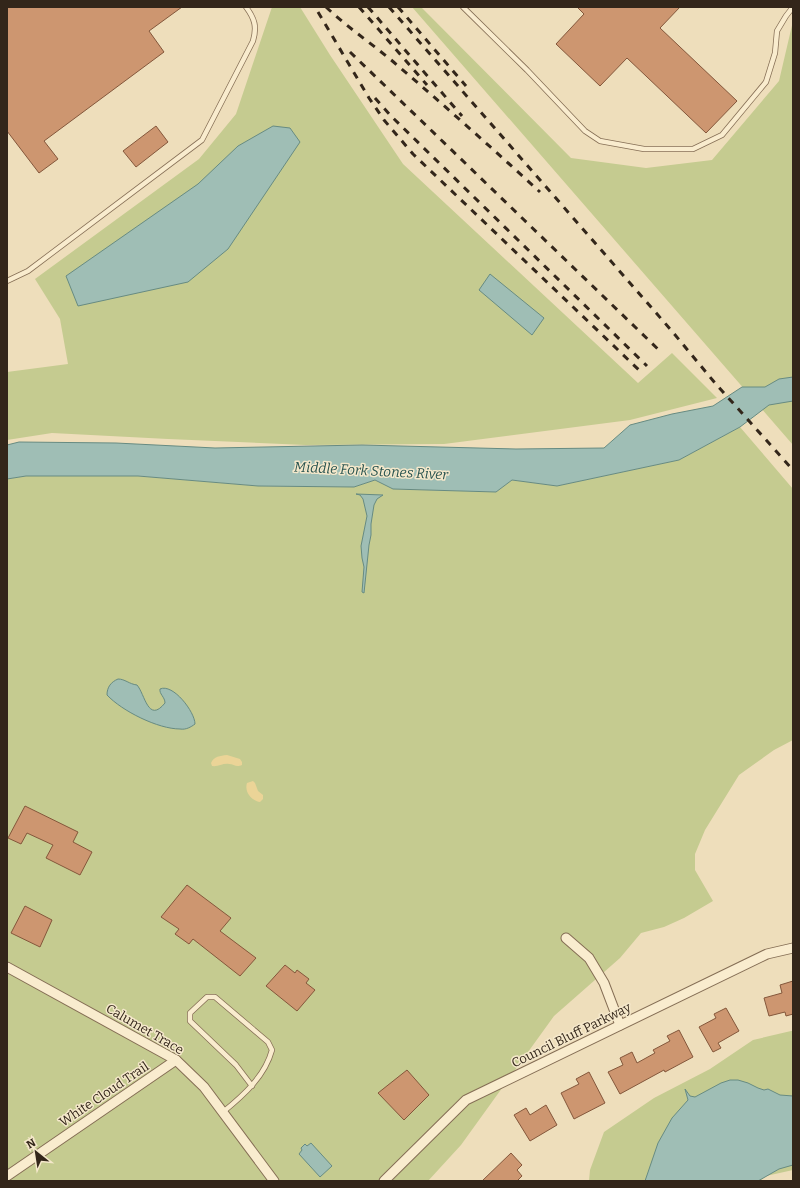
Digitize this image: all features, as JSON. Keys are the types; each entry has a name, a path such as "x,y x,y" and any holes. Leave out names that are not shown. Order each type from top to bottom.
{"street":[{"path":"566,938 589,958 604,983 620,1025"},
{"name":"Council Bluff Parkway","path":"384,1181 466,1100 766,954 793,948"},
{"name":"Calumet Trace","path":"7,967 176,1060 204,1086 274,1181"},
{"name":"White Cloud Trail","path":"7,1176 176,1060"}],"lane":[{"path":"7,281 28,271 202,140 253,41 256,32 250,13 246,7"},
{"path":"463,7 586,131 600,141 644,149 694,149 722,135 766,82 775,53 777,31 793,7"},
{"path":"223,1112 236,1102 252,1086 269,1061 272,1050 268,1042 215,997 207,997 190,1013 190,1020 236,1065 252,1086"}],"green space":[{"path":"272,7 300,7 330,55 403,164 638,383 672,353 717,398 630,420 444,444 305,445 52,433 7,440 7,372 68,364 60,319 35,279 199,159 236,114"},
{"path":"412,7 421,7 571,158 646,168 712,160 779,81 793,21 793,445"},
{"path":"740,427 793,489 793,740 774,750 739,775 705,830 695,854 695,870 713,901 684,918 664,927 641,933 620,958 554,1016 461,1145 428,1181 7,1181 7,479 26,476 138,476 258,486 354,487 375,480 393,489 496,492 512,480 557,486 679,460"},
{"path":"793,1031 793,1170 766,1176 760,1181 589,1181 590,1170 604,1132 654,1098 710,1069 753,1040"}],"sand":[{"path":"227,755 240,759 242,765 237,766 227,764 212,766 211,763 214,759"},
{"path":"253,781 258,791 263,795 263,799 260,802 249,796 247,790 247,783"}],"water":[{"path":"273,126 290,128 300,142 228,249 188,282 78,306 66,276 198,184 238,146"},
{"path":"490,274 544,318 532,335 479,290"},
{"name":"Middle Fork Stones River","path":"793,377 793,401 769,405 740,427 679,460 557,486 512,480 496,492 393,489 375,480 354,487 258,486 138,476 26,476 7,479 7,445 19,442 116,443 215,448 362,445 516,449 604,448 630,425 672,414 713,406 742,387 765,387 779,379"},
{"path":"356,494 383,495 377,499 374,505 364,593 362,592 364,567 361,546 367,516 363,499 360,495"},
{"path":"118,679 137,685 148,705 151,709 155,710 159,709 165,703 160,689 165,688 171,690 177,694 187,706 195,724 184,729 171,728 161,726 131,713 107,695 110,685"},
{"path":"730,1080 738,1080 764,1090 768,1089 780,1095 793,1096 793,1165 779,1169 758,1181 645,1181 658,1143 672,1118 688,1100 685,1089 690,1096 695,1097 721,1083"},
{"path":"311,1143 332,1166 320,1177 299,1154 302,1150 301,1148 305,1144 307,1146"}],"building":[{"path":"7,7 182,7 149,31 164,52 44,141 58,159 39,173 7,131"},
{"path":"577,7 680,7 660,28 737,101 706,133 627,58 600,86 556,44 584,14"},
{"path":"156,126 168,142 136,167 123,151"},
{"path":"25,806 78,832 73,842 92,852 80,875 46,858 53,845 27,833 21,844 8,838"},
{"path":"187,885 231,918 220,931 256,958 240,976 193,939 189,944 175,934 179,929 161,917"},
{"path":"25,906 52,920 40,947 11,933"},
{"path":"285,965 295,973 297,970 309,979 306,983 315,990 297,1011 266,986"},
{"path":"793,981 793,1014 786,1016 785,1012 769,1016 764,998 782,993 780,985"},
{"path":"726,1008 739,1031 718,1043 721,1048 713,1052 699,1027 716,1018 714,1014"},
{"path":"679,1030 693,1057 665,1072 664,1070 620,1094 608,1072 623,1065 620,1058 632,1052 637,1063 655,1053 653,1050 670,1041 667,1036"},
{"path":"407,1070 429,1095 404,1120 378,1093"},
{"path":"589,1072 605,1103 574,1119 561,1093 579,1084 576,1079"},
{"path":"546,1105 557,1125 530,1141 514,1115 526,1108 530,1115"},
{"path":"511,1153 522,1165 517,1170 522,1176 517,1181 482,1181"}],"railway":[{"path":"326,7 415,80 540,192"},
{"path":"359,7 427,85"},
{"path":"368,7 462,116"},
{"path":"389,7 671,330 715,383 793,470"},
{"path":"398,7 466,86"},
{"path":"318,12 369,98 384,120 413,154 640,371"},
{"path":"350,52 662,353"},
{"path":"375,98 391,116 647,366"}]}
